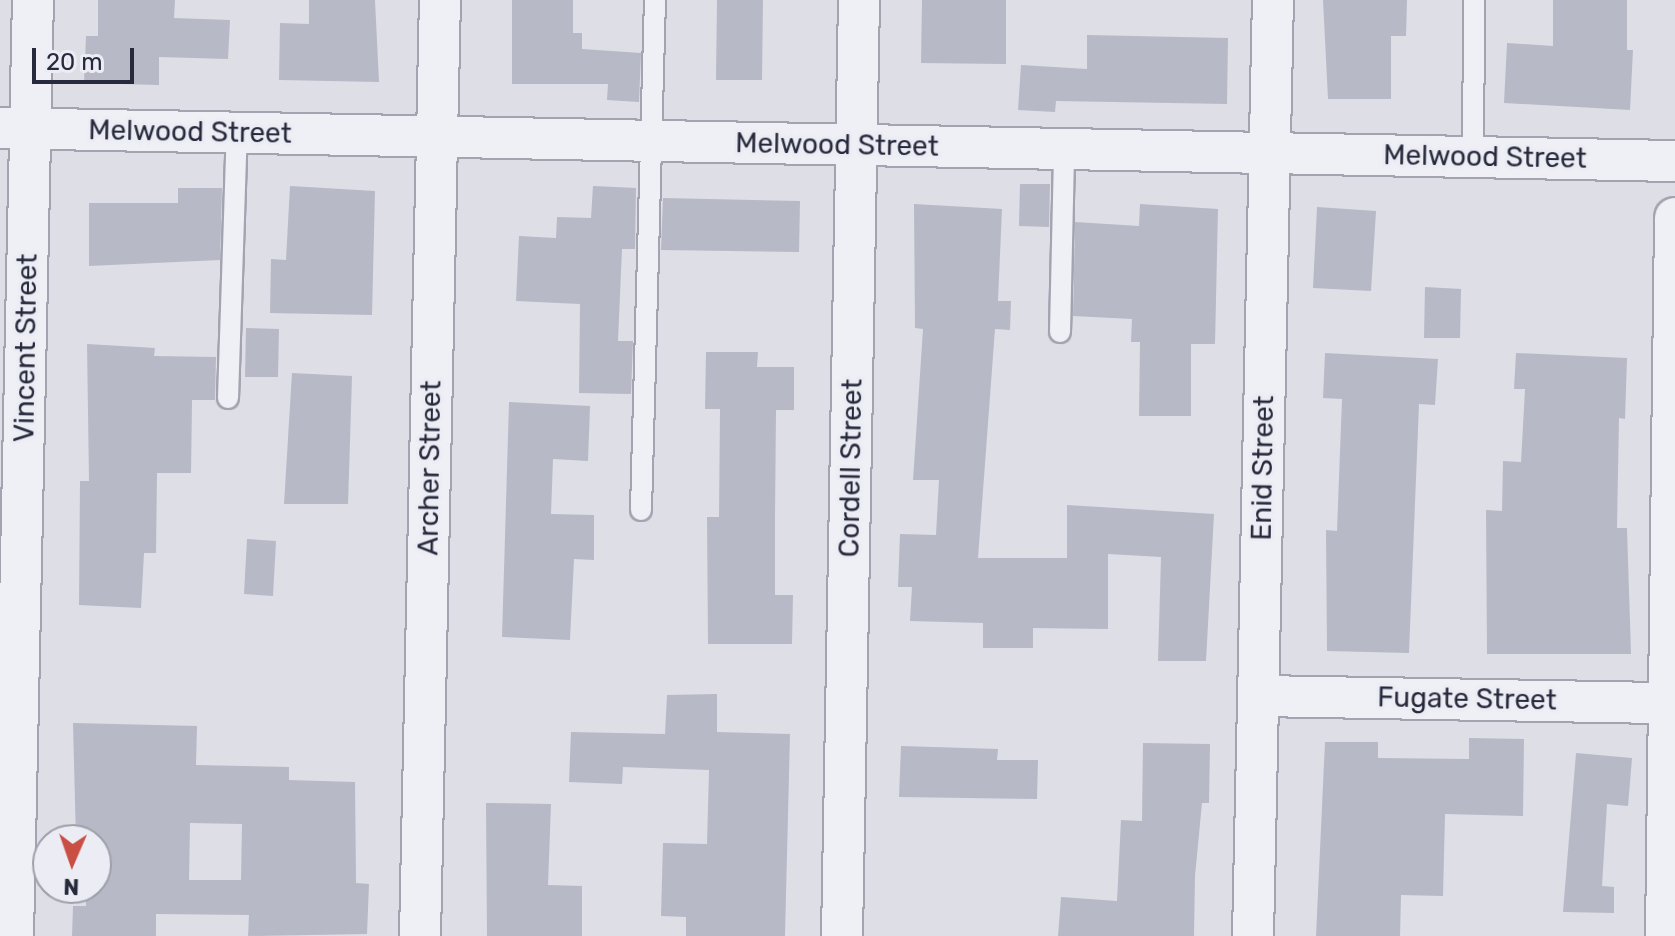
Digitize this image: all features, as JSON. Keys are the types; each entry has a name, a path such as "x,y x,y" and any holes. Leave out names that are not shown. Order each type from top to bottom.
{"street":[{"name":"Vincent Street","path":"13,936 9,689 15,129 33,0"},
{"name":"Archer Street","path":"420,936 440,0"},
{"name":"Cordell Street","path":"842,936 859,0"},
{"name":"Enid Street","path":"1253,936 1273,0"},
{"name":"Melwood Street","path":"15,129 1675,161"},
{"path":"1666,936 1672,703 1675,218"},
{"name":"Fugate Street","path":"1259,696 1672,703"}],"lane":[{"path":"641,510 655,0"},
{"path":"1473,157 1474,0"},
{"path":"228,398 237,133"},
{"path":"1060,332 1064,149"}],"building":[{"path":"98,0 175,0 174,18 230,20 228,59 159,57 159,85 84,83 86,36 98,36"},
{"path":"309,0 375,0 379,82 279,80 280,23 309,24"},
{"path":"512,0 573,0 573,33 582,33 582,49 641,53 639,102 607,100 608,84 512,84"},
{"path":"717,0 763,0 762,80 716,80"},
{"path":"922,0 1006,0 1006,64 921,63"},
{"path":"1323,0 1407,0 1406,36 1391,36 1391,99 1328,99"},
{"path":"1553,0 1627,0 1627,50 1633,50 1630,110 1504,103 1507,43 1553,46"},
{"path":"1087,35 1228,38 1227,104 1056,101 1055,112 1018,110 1021,65 1087,69"},
{"path":"1020,184 1050,184 1049,227 1019,226"},
{"path":"290,186 375,191 372,315 270,313 271,259 286,260"},
{"path":"593,186 636,188 635,249 622,249 618,341 633,341 631,394 579,393 580,304 516,301 519,236 556,238 557,217 591,218"},
{"path":"178,188 222,188 220,260 89,266 89,203 178,203"},
{"path":"663,198 800,201 799,252 661,250"},
{"path":"914,204 1002,209 998,301 1011,301 1010,330 995,329 978,558 1067,558 1067,505 1214,514 1206,661 1158,661 1161,557 1108,554 1108,629 1033,628 1033,648 983,648 983,623 910,621 912,587 898,587 900,534 936,535 939,480 913,480 923,329 915,328"},
{"path":"1140,204 1218,209 1215,344 1191,344 1191,416 1139,416 1140,342 1131,342 1132,319 1073,316 1075,222 1139,226"},
{"path":"1317,207 1376,211 1371,291 1313,288"},
{"path":"1425,287 1461,289 1460,338 1424,338"},
{"path":"246,328 279,329 278,377 245,377"},
{"path":"87,344 155,348 154,356 216,357 215,400 192,400 191,473 157,473 156,553 144,553 141,608 79,605 80,481 89,481"},
{"path":"706,352 758,352 757,367 794,367 794,410 776,410 775,518 775,595 793,595 792,644 708,644 707,517 719,517 720,409 705,409"},
{"path":"1325,353 1438,359 1435,405 1419,404 1409,653 1327,651 1326,530 1337,531 1342,399 1323,398"},
{"path":"1516,353 1627,358 1625,419 1619,418 1617,528 1627,528 1631,654 1487,654 1486,510 1502,511 1503,461 1521,462 1525,389 1514,389"},
{"path":"292,373 352,376 348,504 284,504"},
{"path":"509,402 590,406 588,461 553,459 551,514 594,515 594,560 574,559 570,640 502,637"},
{"path":"247,539 276,541 273,596 244,594"},
{"path":"717,694 717,732 790,734 785,936 686,936 686,917 661,916 663,843 707,844 709,770 623,767 622,784 569,782 571,732 665,734 667,695"},
{"path":"73,723 197,726 196,765 289,767 289,780 355,782 356,883 369,884 367,934 248,936 249,915 156,914 156,936 72,936 73,906 112,904 112,824 76,824","holes":["190,823 242,824 241,880 189,880"]},
{"path":"1469,738 1524,739 1523,816 1445,814 1443,896 1401,895 1400,936 1316,936 1325,742 1378,742 1378,758 1469,759"},
{"path":"1143,743 1210,744 1209,803 1202,803 1195,876 1194,936 1058,936 1061,897 1117,901 1121,820 1142,821"},
{"path":"901,746 998,749 997,760 1038,760 1037,799 899,797"},
{"path":"1576,753 1632,758 1628,806 1607,804 1602,886 1614,887 1614,913 1563,912"},
{"path":"486,803 551,804 548,885 582,886 582,936 487,936"}]}
